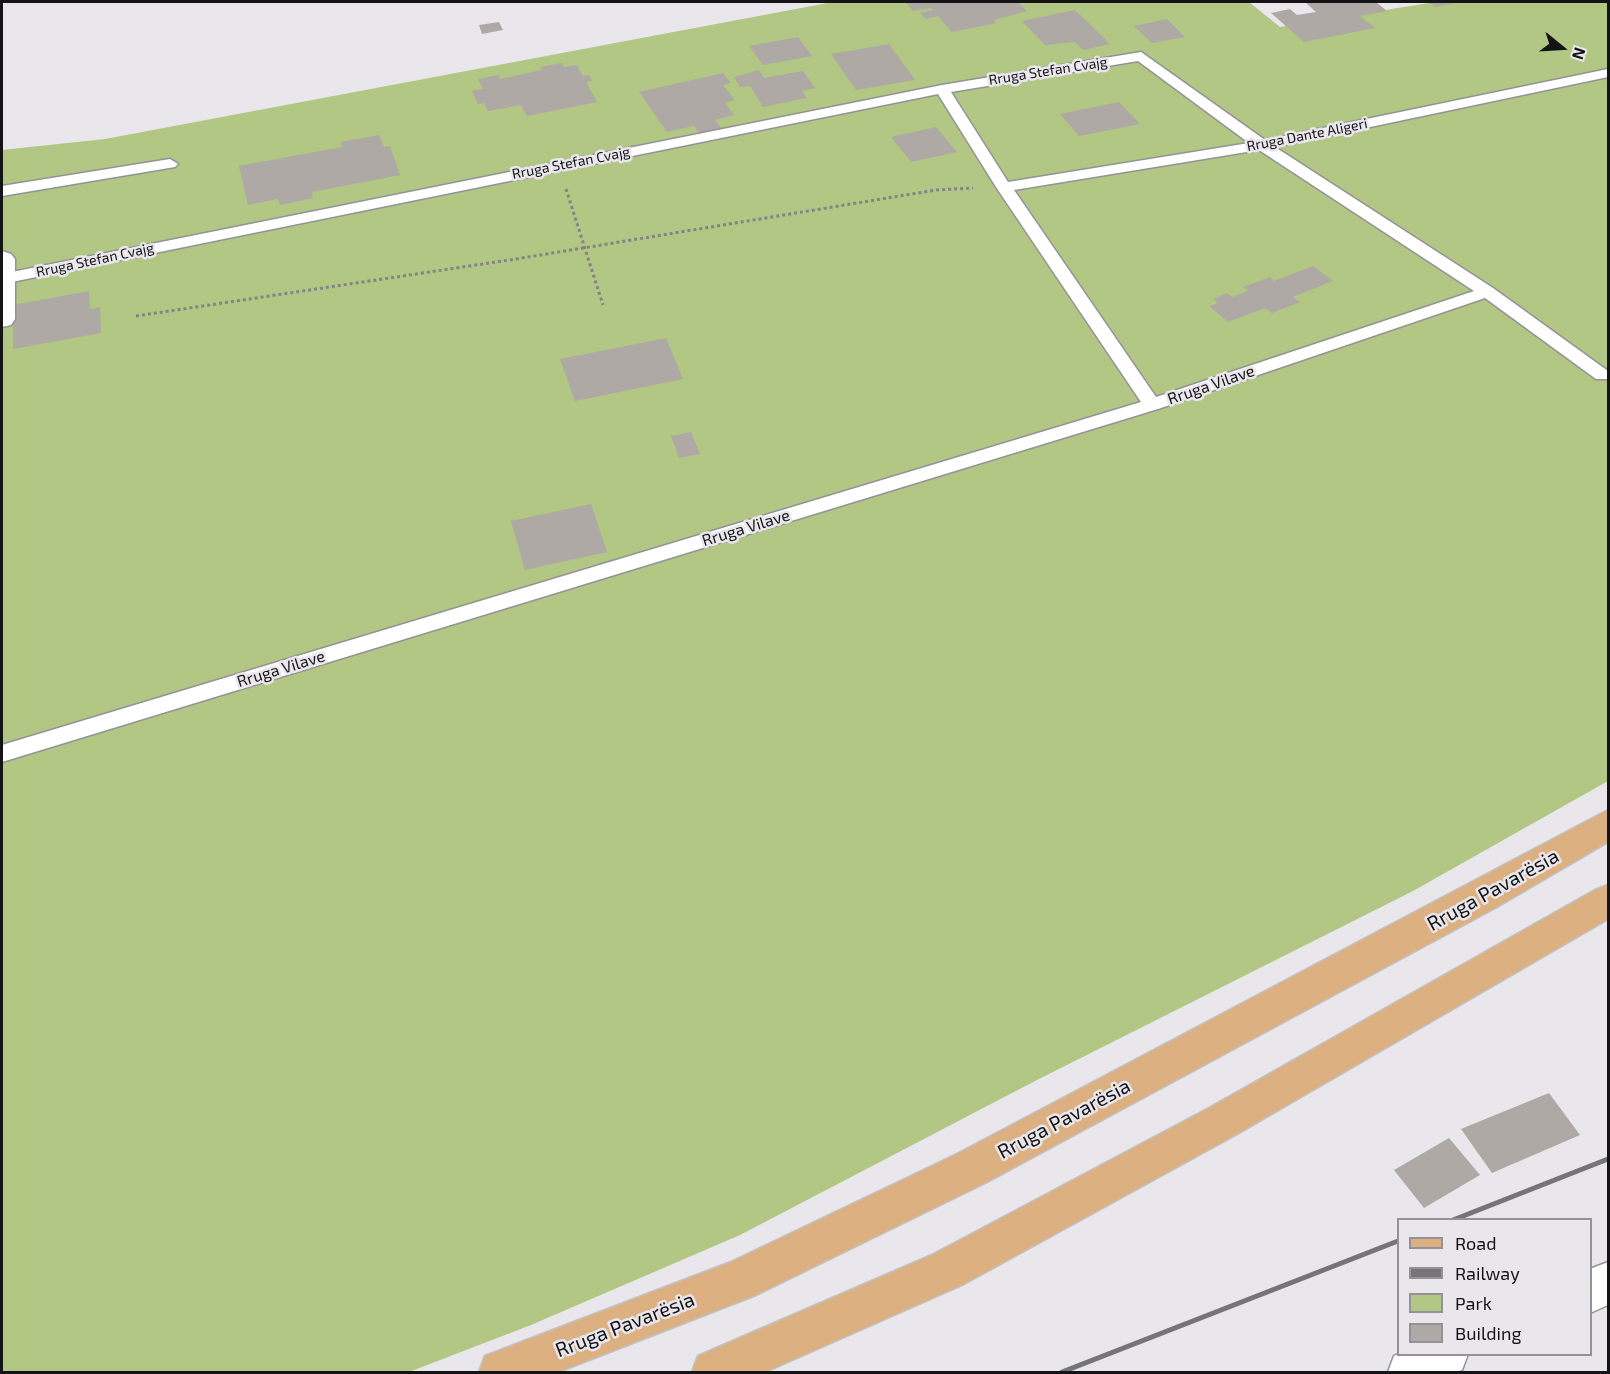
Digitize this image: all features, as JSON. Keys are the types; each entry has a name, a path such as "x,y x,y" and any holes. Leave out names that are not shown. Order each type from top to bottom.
{"main road":[{"name":"Rruga Pavarësia","path":"501,1372 741,1280 972,1168 1482,897 1608,825"},
{"path":"714,1372 947,1270 1223,1121 1608,901"}],"street":[{"path":"2,273 2,319"},
{"path":"1592,1290 1608,1284"},
{"path":"1410,1372 1442,1356"}],"lane":[{"name":"Rruga Stefan Cvajg","path":"2,273 942,89 1141,56 1262,145"},
{"name":"Rruga Dante Aligeri","path":"1004,187 1262,145 1608,73"},
{"path":"942,89 1004,187 1071,282 1152,405"},
{"path":"1262,145 1487,292 1602,375"},
{"path":"2,191 170,164"},
{"name":"Rruga Vilave","path":"2,754 1152,405 1487,292"}],"path":[{"path":"559,165 603,305"},
{"path":"136,316 585,248 936,190 1004,187"}],"green space":[{"path":"833,2 1249,2 1280,27 1435,2 1608,2 1608,781 1413,891 1035,1081 740,1235 531,1325 409,1372 2,1372 2,150 105,139"}],"building":[{"path":"905,2 1018,2 1027,11 994,20 997,23 952,32 938,16 926,19 920,13 933,10 931,8 913,11"},
{"path":"1305,2 1376,2 1387,11 1360,16 1375,28 1304,42 1271,13 1290,9 1297,15 1316,12"},
{"path":"1428,2 1456,2 1456,3 1435,7"},
{"path":"1075,10 1110,44 1083,50 1075,42 1045,45 1022,21"},
{"path":"1167,19 1185,37 1152,43 1134,26"},
{"path":"499,22 503,30 482,34 479,25"},
{"path":"798,37 812,56 763,65 749,46"},
{"path":"889,44 915,80 856,90 831,54"},
{"path":"562,63 564,67 577,65 583,76 589,75 592,81 586,82 597,102 527,116 521,105 488,111 484,103 478,104 472,91 483,89 478,79 499,75 500,79"},
{"path":"759,70 764,78 803,71 815,88 802,91 807,98 763,107 750,86 740,87 734,77"},
{"path":"723,73 731,83 723,85 735,100 725,103 734,115 715,120 721,128 700,134 694,126 667,132 639,92"},
{"path":"1119,102 1140,124 1079,136 1060,114"},
{"path":"936,127 957,152 911,162 891,137"},
{"path":"379,135 384,147 390,146 400,175 312,192 313,198 280,205 278,199 248,205 239,166 342,147 341,142"},
{"path":"1313,266 1333,281 1293,297 1300,302 1272,313 1265,308 1228,322 1209,306 1218,303 1213,299 1227,293 1232,297 1248,291 1243,287 1270,277 1274,281"},
{"path":"89,291 90,309 100,307 101,333 13,349 13,305"},
{"path":"666,338 683,379 575,401 560,359"},
{"path":"691,432 700,454 679,458 671,436"},
{"path":"591,504 607,552 525,570 511,521"},
{"path":"1549,1093 1580,1135 1492,1173 1461,1129"},
{"path":"1449,1138 1480,1175 1424,1208 1394,1170"}],"railway":[{"path":"1458,1218 1608,1159"},
{"path":"1062,1372 1397,1241"}]}
